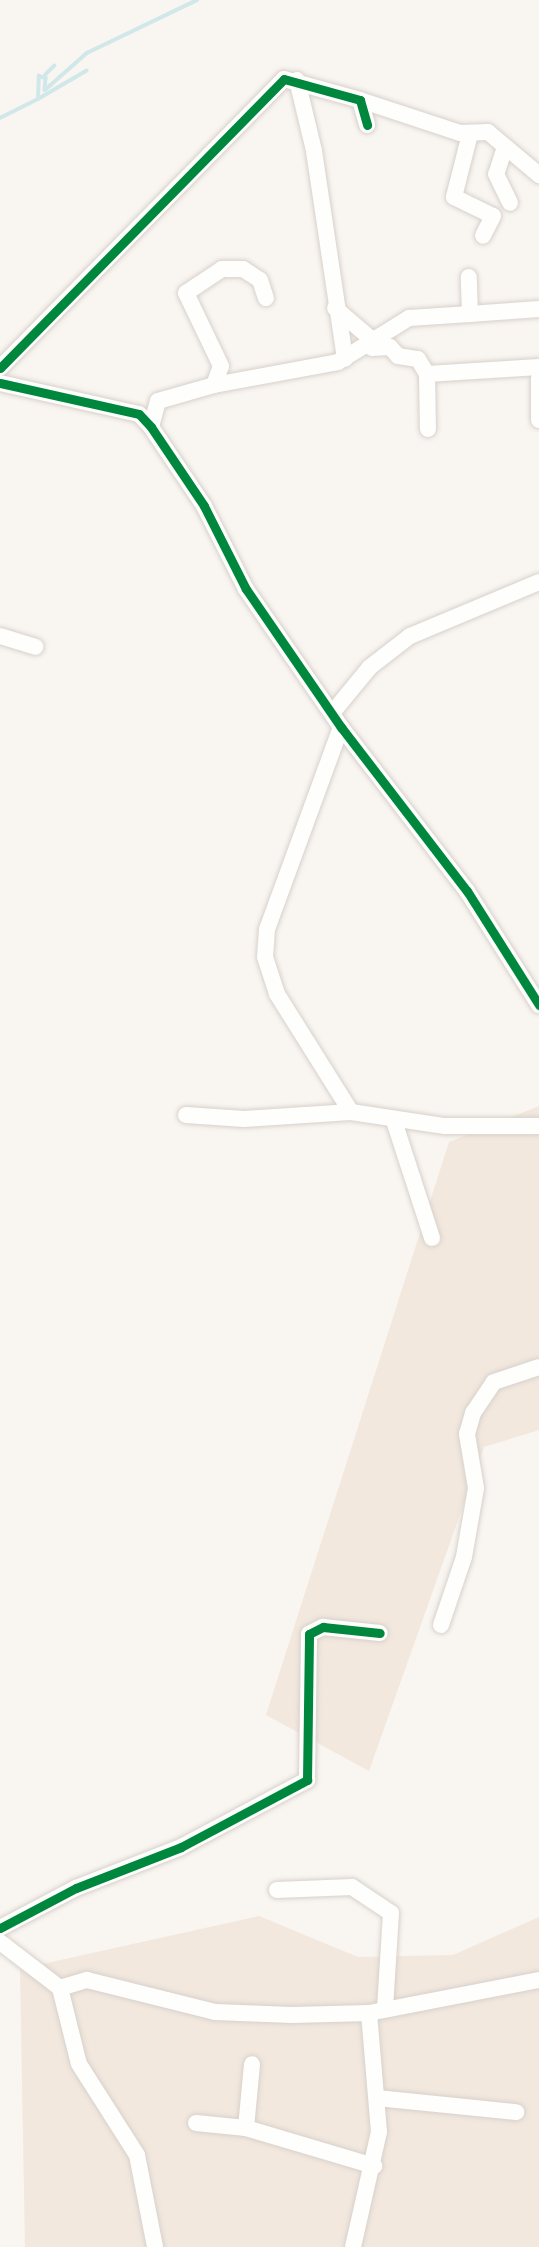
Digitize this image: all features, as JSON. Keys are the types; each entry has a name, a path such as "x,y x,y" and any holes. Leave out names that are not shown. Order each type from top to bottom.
{"street":[{"path":"0,368 284,79 297,80 470,134 488,132 539,175"},
{"path":"297,80 314,151 335,307 345,359"},
{"path":"360,100 367,125"},
{"path":"470,134 454,197 493,216 483,236"},
{"path":"505,147 496,174 510,203"},
{"path":"214,385 221,366 186,293 222,269 243,269 260,280 266,298"},
{"path":"469,277 470,314"},
{"path":"335,307 374,345"},
{"path":"151,427 158,401 214,385 345,359 374,345 387,328 409,318 539,309"},
{"path":"374,345 373,351 390,347 398,356 418,359 427,374 428,429"},
{"path":"427,374 539,367"},
{"path":"539,378 539,420"},
{"path":"0,383 139,414 151,427 204,506 246,589 341,727 467,891 539,1005"},
{"path":"333,712 370,667 410,636 539,582"},
{"path":"1,638 36,647"},
{"path":"341,727 267,929 265,957 277,994 351,1112"},
{"path":"186,1115 244,1119 351,1112 394,1121 539,1126"},
{"path":"394,1121 432,1238"},
{"path":"441,1625 464,1557 476,1488 467,1434 473,1413 494,1382 539,1367"},
{"path":"0,1928 76,1888 181,1847 307,1780 309,1634 323,1628 380,1633"},
{"path":"277,1890 352,1886 391,1913 377,2011 374,2166 353,2247"},
{"path":"0,1942 60,1988 79,2064 137,2155 155,2247"},
{"path":"60,1988 87,1980 215,2012 377,2011 539,1980"},
{"path":"246,2128 252,2064"},
{"path":"377,2098 516,2112"},
{"path":"196,2123 246,2128 374,2166"}],"shaded area":[{"path":"539,1106 539,1430 484,1447 369,1771 266,1715 449,1142"},
{"path":"259,1916 358,1957 453,1955 539,1917 539,2247 25,2247 20,1969"}],"waterway":[{"path":"0,118 38,99 39,76 46,78 45,90 87,53 197,0"},
{"path":"45,75 54,66"},
{"path":"38,99 86,71"}],"cycle path":[{"path":"0,368 284,79 360,100 367,125"},
{"path":"0,383 139,414 151,427 204,506 246,589 341,727 467,891 539,1005"},
{"path":"0,1928 76,1888 181,1847 307,1780 309,1634 323,1627 380,1633"}]}
